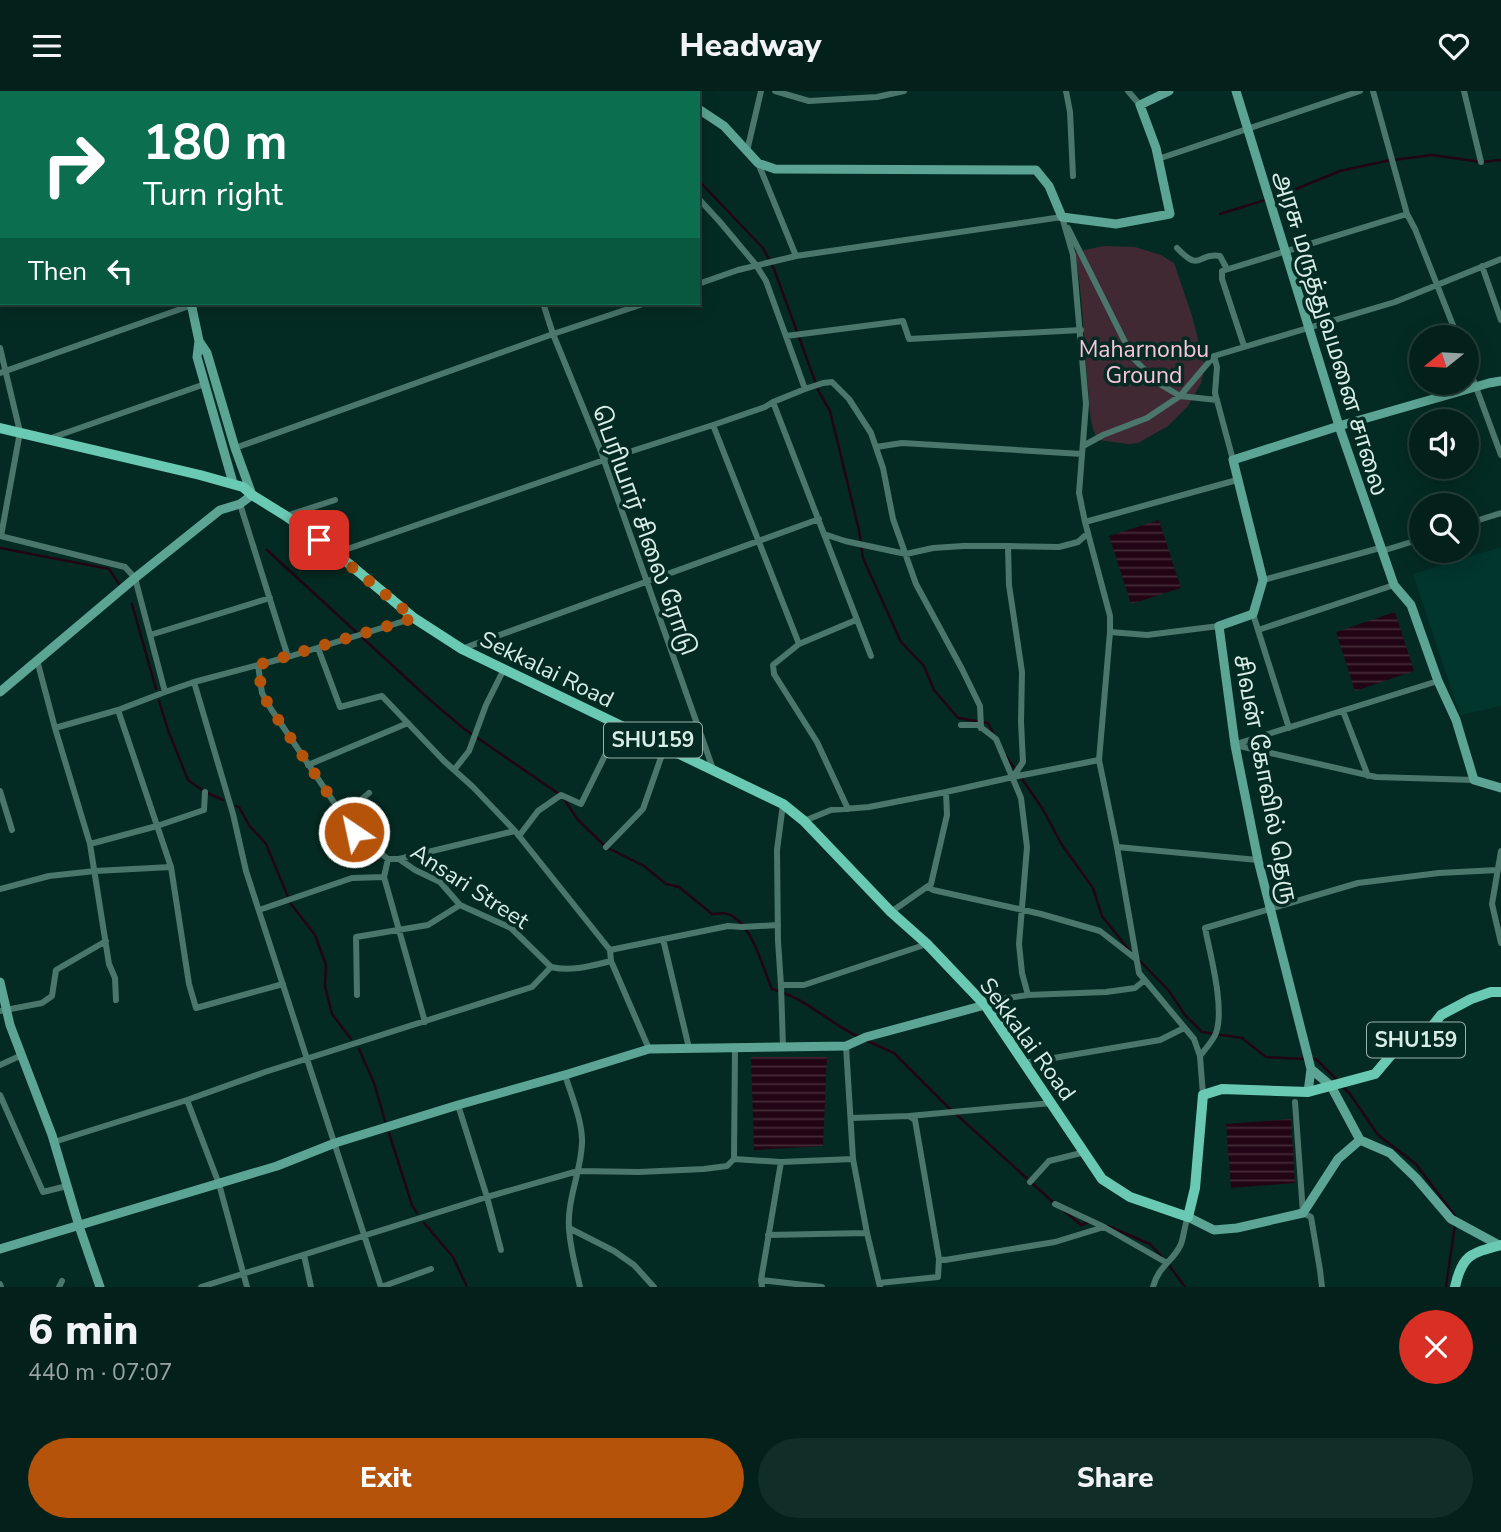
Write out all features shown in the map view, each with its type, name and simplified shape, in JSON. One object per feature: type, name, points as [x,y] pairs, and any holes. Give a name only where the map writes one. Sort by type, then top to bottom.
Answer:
[{"type":"main road","name":"Sekkalai Road","points":[[0,428],[243,487],[336,553],[414,618],[462,649],[783,804],[804,821],[985,1005],[1102,1179],[1130,1197],[1188,1217]]},
{"type":"main road","name":"SHU159","points":[[1203,1095],[1222,1089],[1308,1092],[1376,1074],[1397,1048],[1426,1034],[1441,1015],[1471,999],[1491,992],[1501,992]]},
{"type":"main road","points":[[1188,1217],[1195,1188],[1203,1095]]},
{"type":"main road","points":[[1455,1287],[1461,1265],[1467,1258],[1500,1245]]},
{"type":"street","points":[[747,152],[761,91]]},
{"type":"street","points":[[775,91],[809,101],[877,97],[904,91]]},
{"type":"street","points":[[1066,91],[1070,112],[1073,176]]},
{"type":"street","points":[[700,283],[738,270],[796,256],[1062,218],[1116,224],[1170,214],[1156,148],[1140,106],[1128,91]]},
{"type":"street","points":[[1140,106],[1169,91]]},
{"type":"street","name":"அரசு மருத்துவமனை சாலை","points":[[1236,91],[1339,426],[1381,550],[1394,585],[1411,605],[1438,681],[1456,720],[1474,779]]},
{"type":"street","points":[[1158,159],[1360,91]]},
{"type":"street","points":[[1373,91],[1407,214],[1453,325]]},
{"type":"street","points":[[1464,91],[1481,162]]},
{"type":"street","points":[[700,111],[724,126],[758,163],[796,256]]},
{"type":"street","points":[[758,163],[775,169],[1036,170],[1049,185],[1073,255],[1086,404],[1079,493],[1110,616],[1111,632],[1099,760],[1118,847],[1139,973],[1194,1039],[1200,1056],[1203,1095]]},
{"type":"street","points":[[700,200],[756,265],[766,281],[806,388]]},
{"type":"street","points":[[1244,346],[1222,279],[1222,271],[1407,214]]},
{"type":"street","points":[[1062,218],[1132,358],[1158,383],[1180,395],[1217,400]]},
{"type":"street","points":[[1177,248],[1193,262],[1214,255],[1220,256],[1227,269]]},
{"type":"street","points":[[876,447],[902,443],[1083,450],[1103,435],[1147,418],[1180,395],[1214,355],[1395,302],[1501,259]]},
{"type":"street","points":[[1482,267],[1501,320]]},
{"type":"street","points":[[3,371],[191,305]]},
{"type":"street","points":[[194,305],[199,341],[197,357],[233,483]]},
{"type":"street","name":"பெரியார் சிலை ரோடு","points":[[544,305],[604,460],[713,769]]},
{"type":"street","points":[[235,448],[640,305]]},
{"type":"street","points":[[786,336],[903,321],[909,339],[1081,330]]},
{"type":"street","points":[[0,692],[220,510],[240,504],[252,495],[207,353],[199,341]]},
{"type":"street","points":[[0,348],[3,371],[20,432],[0,536],[125,567],[135,578],[165,692]]},
{"type":"street","points":[[1214,355],[1217,367],[1215,393],[1263,580],[1253,614],[1289,727]]},
{"type":"street","points":[[1479,386],[1501,381]]},
{"type":"street","points":[[336,553],[765,407],[806,388],[832,382],[849,399],[871,433],[883,468],[893,519],[916,584],[980,706],[981,728]]},
{"type":"street","points":[[48,439],[205,384]]},
{"type":"street","points":[[1479,393],[1501,455]]},
{"type":"street","points":[[1233,460],[1449,395]]},
{"type":"street","points":[[773,402],[870,656]]},
{"type":"street","points":[[713,425],[799,644]]},
{"type":"street","points":[[1085,522],[1237,480]]},
{"type":"street","points":[[286,516],[335,500]]},
{"type":"street","points":[[240,504],[288,657]]},
{"type":"street","points":[[1479,520],[1501,513]]},
{"type":"street","points":[[462,649],[819,519]]},
{"type":"street","points":[[824,534],[906,554],[963,545],[1059,547],[1078,542],[1088,533]]},
{"type":"street","points":[[1263,580],[1409,542]]},
{"type":"street","points":[[1008,546],[1009,585],[1021,672],[1023,762],[1013,776]]},
{"type":"street","points":[[1258,630],[1394,585]]},
{"type":"street","points":[[150,635],[270,599]]},
{"type":"street","name":"சிவன் கோவில் தெரு","points":[[1253,614],[1219,626],[1235,745],[1258,860],[1311,1069]]},
{"type":"street","points":[[55,728],[118,710],[194,683],[414,618]]},
{"type":"street","points":[[848,809],[817,742],[774,674],[773,665],[799,644],[856,621]]},
{"type":"street","points":[[1111,632],[1147,635],[1219,626]]},
{"type":"street","points":[[318,648],[340,707],[382,697],[517,834],[610,950],[611,961],[649,1049]]},
{"type":"street","points":[[37,660],[90,844],[109,964],[115,978],[116,1000]]},
{"type":"street","name":"Ansari Street","points":[[258,665],[262,693],[354,832],[388,859],[399,859],[440,882],[460,905],[511,928],[551,967]]},
{"type":"street","points":[[454,769],[469,751],[486,705],[504,669]]},
{"type":"street","points":[[1235,745],[1438,681]]},
{"type":"street","points":[[194,683],[233,814],[246,871],[381,1287],[431,1269]]},
{"type":"street","points":[[118,710],[171,867],[189,984],[196,1007],[283,984]]},
{"type":"street","points":[[1343,711],[1368,776]]},
{"type":"street","points":[[308,765],[408,723]]},
{"type":"street","points":[[399,859],[517,834],[538,811],[561,795],[581,804],[620,725]]},
{"type":"street","points":[[961,725],[978,725],[996,739],[1021,798],[1027,848],[1019,944],[1028,995]]},
{"type":"street","points":[[1235,745],[1376,778],[1474,779],[1501,787]]},
{"type":"street","points":[[606,846],[643,809],[665,746]]},
{"type":"street","points":[[804,821],[831,810],[869,807],[1099,760]]},
{"type":"street","points":[[0,791],[12,830]]},
{"type":"street","points":[[90,844],[204,810],[205,792]]},
{"type":"street","points":[[891,912],[931,884],[947,815],[946,792]]},
{"type":"street","points":[[342,815],[369,793]]},
{"type":"street","points":[[783,804],[777,850],[783,1047]]},
{"type":"street","points":[[1118,847],[1258,860]]},
{"type":"street","points":[[1501,851],[1492,904],[1501,943]]},
{"type":"street","points":[[388,859],[384,877],[425,1022]]},
{"type":"street","points":[[0,889],[49,877],[95,871],[171,867]]},
{"type":"street","points":[[1200,1056],[1215,1034],[1219,1017],[1205,927],[1358,883],[1439,873],[1497,870]]},
{"type":"street","points":[[259,910],[352,879],[384,877]]},
{"type":"street","points":[[928,887],[1100,931],[1136,959]]},
{"type":"street","points":[[357,995],[356,936],[428,925],[460,905]]},
{"type":"street","points":[[610,950],[729,926],[778,925]]},
{"type":"street","points":[[663,939],[689,1048]]},
{"type":"street","points":[[3,1011],[42,1003],[52,996],[56,970],[106,941]]},
{"type":"street","points":[[781,985],[804,985],[927,944]]},
{"type":"street","points":[[54,1142],[533,987],[551,967],[561,970],[611,961]]},
{"type":"street","points":[[0,1249],[277,1166],[335,1143],[458,1105],[649,1049],[846,1045],[1000,999],[1028,995],[1106,992],[1135,988],[1145,980]]},
{"type":"street","points":[[0,982],[3,1011],[54,1142],[100,1287]]},
{"type":"street","points":[[1024,1063],[1160,1040],[1184,1028]]},
{"type":"street","points":[[846,1045],[853,1159],[879,1285],[938,1277],[940,1259],[915,1120],[909,1115]]},
{"type":"street","points":[[201,1287],[578,1171],[639,1172],[727,1167],[734,1159],[735,1048]]},
{"type":"street","points":[[0,1065],[22,1055]]},
{"type":"street","points":[[1311,1069],[1331,1086],[1360,1140],[1390,1153],[1416,1178],[1451,1219],[1500,1245]]},
{"type":"street","points":[[1308,1092],[1311,1069]]},
{"type":"street","points":[[565,1075],[582,1142],[570,1202],[569,1228],[580,1287]]},
{"type":"street","points":[[0,1095],[43,1192],[67,1186]]},
{"type":"street","points":[[187,1100],[219,1184],[247,1287]]},
{"type":"street","points":[[1295,1102],[1303,1213]]},
{"type":"street","points":[[851,1118],[1052,1103]]},
{"type":"street","points":[[458,1105],[501,1250]]},
{"type":"street","points":[[1303,1213],[1338,1159],[1360,1140]]},
{"type":"street","points":[[1030,1182],[1049,1161],[1085,1152]]},
{"type":"street","points":[[734,1159],[781,1162],[853,1159]]},
{"type":"street","points":[[781,1162],[761,1283],[822,1287]]},
{"type":"street","points":[[1055,1204],[1104,1227],[1167,1263]]},
{"type":"street","points":[[1153,1287],[1155,1276],[1181,1244],[1188,1217],[1214,1230],[1237,1228],[1303,1213],[1311,1217],[1322,1287]]},
{"type":"street","points":[[940,1259],[1055,1242],[1104,1227]]},
{"type":"street","points":[[569,1228],[614,1251],[634,1265],[654,1287]]},
{"type":"street","points":[[768,1235],[867,1233]]},
{"type":"street","points":[[304,1255],[311,1287]]},
{"type":"shaded area","points":[[1159,520],[1181,588],[1131,604],[1109,536]]},
{"type":"shaded area","points":[[1501,547],[1501,706],[1461,715],[1413,574],[1449,563],[1479,563],[1479,554]]},
{"type":"shaded area","points":[[1395,612],[1414,671],[1355,691],[1336,632]]},
{"type":"shaded area","points":[[751,1057],[827,1057],[823,1146],[754,1150]]},
{"type":"shaded area","points":[[1291,1119],[1295,1183],[1231,1188],[1226,1124]]},
{"type":"green space","name":"Maharnonbu Ground","points":[[1104,246],[1135,247],[1161,255],[1174,263],[1192,316],[1205,367],[1201,383],[1188,406],[1168,426],[1138,443],[1098,440],[1091,421],[1082,303],[1075,252]]},
{"type":"waterway","points":[[1220,214],[1281,195],[1340,171],[1386,161],[1432,155],[1481,162],[1501,160]]},
{"type":"waterway","points":[[700,182],[763,248],[774,269],[819,392],[830,411],[859,530],[863,558],[901,642],[924,666],[934,690],[958,718],[988,723],[994,735]]},
{"type":"waterway","points":[[0,548],[109,569],[119,584]]},
{"type":"waterway","points":[[267,550],[463,728],[559,794]]},
{"type":"waterway","points":[[132,604],[156,689]]},
{"type":"waterway","points":[[159,701],[188,780],[223,800]]},
{"type":"waterway","points":[[1006,756],[1016,771]]},
{"type":"waterway","points":[[1020,776],[1042,808],[1062,845],[1093,888],[1102,916],[1129,950]]},
{"type":"waterway","points":[[564,799],[578,820],[606,847],[644,866],[666,884],[679,887],[712,914],[721,913],[734,917],[753,941],[772,989],[806,1004],[859,1037]]},
{"type":"waterway","points":[[236,806],[266,844],[291,904],[315,935],[326,965],[325,986],[332,1014],[351,1039]]},
{"type":"waterway","points":[[1139,960],[1169,991],[1185,1015],[1202,1032],[1242,1038],[1266,1057],[1305,1059]]},
{"type":"waterway","points":[[865,1040],[894,1053],[951,1110]]},
{"type":"waterway","points":[[359,1049],[374,1083],[385,1121]]},
{"type":"waterway","points":[[1312,1059],[1316,1059],[1338,1081]]},
{"type":"waterway","points":[[1342,1086],[1378,1135],[1416,1164],[1455,1218]]},
{"type":"waterway","points":[[956,1114],[1055,1204]]},
{"type":"waterway","points":[[389,1133],[417,1213]]},
{"type":"waterway","points":[[1063,1210],[1081,1225],[1089,1222]]},
{"type":"waterway","points":[[424,1223],[453,1257],[467,1287]]},
{"type":"waterway","points":[[1446,1287],[1455,1224]]},
{"type":"waterway","points":[[1108,1226],[1150,1244],[1162,1257]]},
{"type":"waterway","points":[[1168,1264],[1185,1287]]},
{"type":"route","points":[[319,540],[414,618],[258,665],[262,693],[271,709],[354,832]]}]
